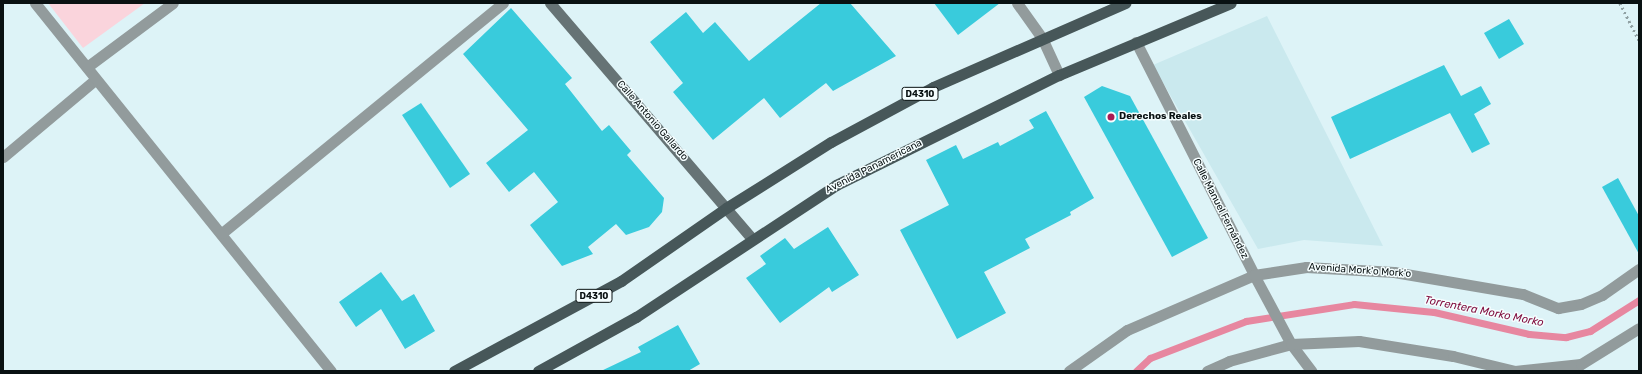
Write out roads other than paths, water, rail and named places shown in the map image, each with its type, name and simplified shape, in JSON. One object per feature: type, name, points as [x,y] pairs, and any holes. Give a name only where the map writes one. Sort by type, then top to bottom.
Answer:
[{"type":"main road","name":"Calle Antonio Gallardo","points":[[550,3],[752,239]]},
{"type":"main road","name":"D4310","points":[[454,371],[621,281],[726,208],[838,138],[933,86],[1126,3]]},
{"type":"main road","name":"Avenida Panamericana","points":[[538,371],[636,317],[752,239],[836,185],[1059,75],[1231,3]]},
{"type":"street","points":[[35,3],[222,233],[331,371]]},
{"type":"street","points":[[87,66],[173,3]]},
{"type":"street","points":[[222,233],[503,3]]},
{"type":"street","points":[[1017,3],[1042,38],[1059,75]]},
{"type":"street","name":"Calle Manuel Fernández","points":[[1136,42],[1281,326],[1291,344],[1311,371]]},
{"type":"street","points":[[3,157],[96,79]]},
{"type":"street","name":"Avenida Mork'o Mork'o","points":[[1069,371],[1126,330],[1254,275],[1306,267],[1394,272],[1523,294],[1558,308],[1581,304],[1602,295],[1639,269]]},
{"type":"street","points":[[1207,371],[1229,361],[1291,344],[1359,341],[1453,356],[1515,371],[1581,364],[1639,328]]},
{"type":"waterway","name":"Torrentera Morko Morko","points":[[1136,371],[1150,358],[1246,321],[1354,304],[1434,312],[1529,334],[1566,337],[1590,331],[1639,300]]},
{"type":"place","name":"Derechos Reales","points":[[1111,117]]}]
